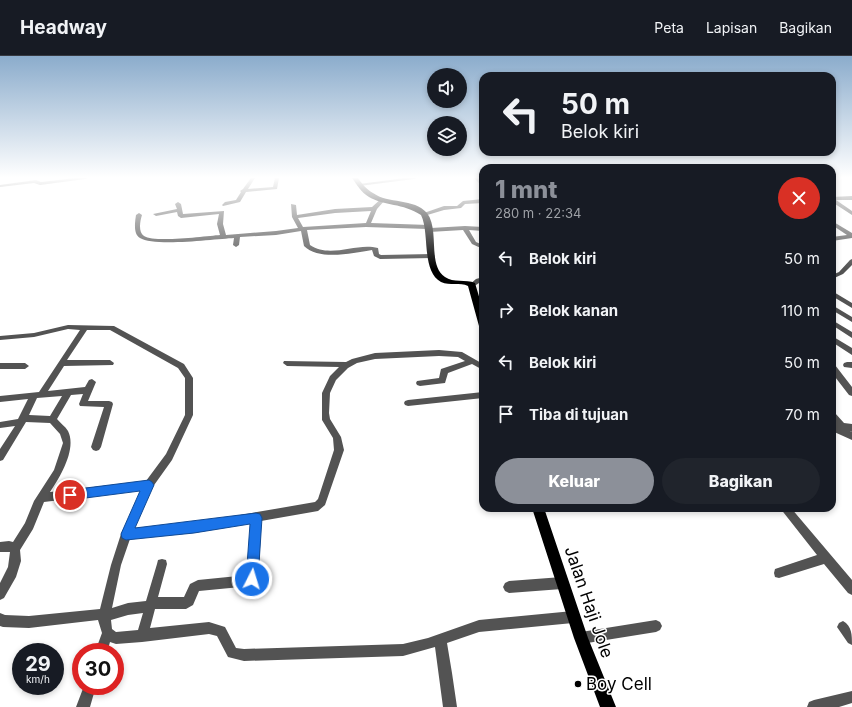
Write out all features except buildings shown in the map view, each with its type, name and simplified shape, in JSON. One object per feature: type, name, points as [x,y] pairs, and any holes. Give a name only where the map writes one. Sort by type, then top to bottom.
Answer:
[{"type":"main road","points":[[414,208],[424,214],[429,229],[432,256],[436,271],[440,278],[448,281],[467,282],[472,285],[479,311]]},
{"type":"main road","name":"Jalan Haji Jole","points":[[539,512],[580,638],[608,707]]},
{"type":"street","points":[[156,214],[174,208]]},
{"type":"street","points":[[179,208],[181,216],[222,212],[220,224],[223,236]]},
{"type":"street","points":[[293,208],[295,217],[302,229],[307,246],[314,251],[339,252],[372,248],[376,249],[376,255],[380,257],[432,256]]},
{"type":"street","points":[[424,214],[443,208]]},
{"type":"street","points":[[295,217],[335,211],[374,209],[368,225]]},
{"type":"street","points":[[139,215],[137,224],[138,233],[142,237],[149,240],[180,240],[302,229],[368,225],[429,229],[479,229]]},
{"type":"street","points":[[836,226],[852,236]]},
{"type":"street","points":[[465,228],[474,243],[479,245]]},
{"type":"street","points":[[236,245],[237,235]]},
{"type":"street","points":[[836,238],[852,236]]},
{"type":"street","points":[[836,275],[842,273],[852,261]]},
{"type":"street","points":[[472,285],[479,280]]},
{"type":"street","points":[[836,296],[852,306],[836,309]]},
{"type":"street","points":[[836,310],[852,320]]},
{"type":"street","points":[[836,325],[852,336]]},
{"type":"street","points":[[0,457],[38,395],[62,363],[85,327]]},
{"type":"street","points":[[0,338],[34,335],[60,328],[107,327],[115,329],[181,366],[188,375],[190,381],[189,414],[169,457],[149,485],[126,534],[116,565],[104,616],[108,634],[111,638],[209,628],[221,631],[232,653],[244,655],[403,650],[440,640],[478,626],[573,617]]},
{"type":"street","points":[[836,342],[852,352]]},
{"type":"street","points":[[287,363],[348,364],[375,356],[439,352],[459,354],[479,365]]},
{"type":"street","points":[[420,383],[442,381],[444,371],[472,362]]},
{"type":"street","points":[[62,363],[110,363]]},
{"type":"street","points":[[126,534],[194,528],[256,518],[312,508],[322,502],[339,450],[337,437],[326,420],[326,393],[333,378],[348,364]]},
{"type":"street","points":[[0,366],[25,366]]},
{"type":"street","points":[[836,372],[852,394]]},
{"type":"street","points":[[0,399],[67,394],[90,386],[83,404],[109,404],[96,447]]},
{"type":"street","points":[[52,420],[67,394]]},
{"type":"street","points":[[408,403],[479,395]]},
{"type":"street","points":[[0,425],[23,420],[52,420],[64,432],[67,443],[58,472],[41,498],[34,511],[29,526],[15,549],[16,556],[13,570],[0,594]]},
{"type":"street","points":[[836,420],[841,426],[852,428]]},
{"type":"street","points":[[836,429],[852,436]]},
{"type":"street","points":[[41,498],[149,485]]},
{"type":"street","points":[[788,512],[852,589]]},
{"type":"street","points":[[0,618],[13,622],[29,622],[98,614],[104,616],[151,604],[186,603],[189,601],[194,588],[198,586],[251,580],[256,518]]},
{"type":"street","points":[[0,547],[9,546],[15,549]]},
{"type":"street","points":[[779,573],[825,558]]},
{"type":"street","points":[[142,636],[162,564]]},
{"type":"street","points":[[509,587],[562,583]]},
{"type":"street","points":[[580,638],[656,626]]},
{"type":"street","points":[[843,628],[852,639]]},
{"type":"street","points":[[104,643],[108,634]]},
{"type":"street","points":[[440,640],[446,672],[450,707]]},
{"type":"street","points":[[83,707],[87,695]]},
{"type":"street","points":[[814,707],[852,696]]},
{"type":"place","name":"Boy Cell","points":[[578,684]]},
{"type":"route","points":[[70,495],[149,485],[126,534],[194,528],[256,518],[252,579]]}]
